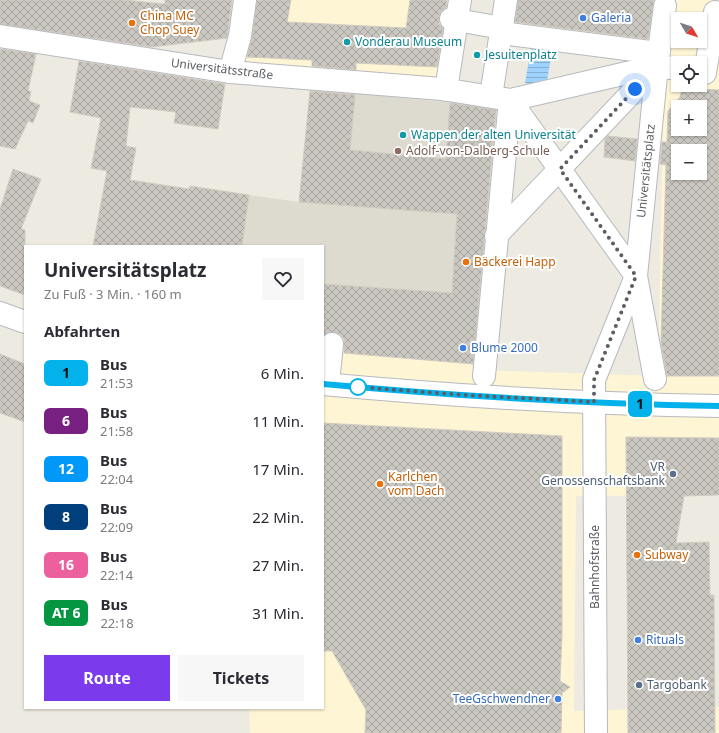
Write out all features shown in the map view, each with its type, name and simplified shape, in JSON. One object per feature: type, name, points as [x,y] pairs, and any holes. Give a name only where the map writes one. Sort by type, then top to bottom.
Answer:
[{"type":"street","points":[[230,72],[240,36],[245,0]]},
{"type":"street","points":[[484,376],[496,236],[502,30],[506,0]]},
{"type":"street","name":"Universitätsplatz","points":[[655,379],[636,276],[657,60],[665,6]]},
{"type":"street","points":[[708,73],[715,12]]},
{"type":"street","points":[[657,60],[501,98],[446,90],[456,13],[502,30],[657,60],[671,66]]},
{"type":"street","name":"Universitätsstraße","points":[[0,36],[230,72],[446,90]]},
{"type":"street","points":[[496,236],[560,169],[657,60]]},
{"type":"street","name":"Universitätsplatz","points":[[501,98],[560,169],[636,276]]},
{"type":"street","name":"Universitätsplatz","points":[[594,402],[594,380],[636,276]]},
{"type":"street","points":[[0,313],[24,322]]},
{"type":"street","points":[[332,344],[326,384],[464,395],[594,402],[719,406]]},
{"type":"street","name":"Bahnhofstraße","points":[[594,402],[596,733]]},
{"type":"shaded area","name":"Vonderau Museum","points":[[250,0],[455,0],[443,82],[241,65]]},
{"type":"shaded area","points":[[503,0],[719,0],[719,495],[576,496],[574,711],[719,707],[719,733],[250,733],[249,709],[324,709],[324,284],[451,293],[456,234],[488,237],[477,370],[658,376],[663,115],[668,64],[509,40]]},
{"type":"shaded area","name":"Adolf-von-Dalberg-Schule","points":[[310,89],[497,107],[485,236],[456,234],[452,293],[324,284],[324,245],[242,245],[249,195],[299,202]]},
{"type":"water","points":[[531,48],[552,51],[546,87],[525,83]]},
{"type":"building","points":[[0,0],[125,0],[165,4],[165,0],[232,0],[227,38],[152,47],[0,24]]},
{"type":"building","name":"Vonderau Museum","points":[[257,0],[291,0],[287,22],[406,28],[410,0],[447,0],[446,8],[441,11],[439,17],[439,24],[443,28],[437,67],[356,63],[356,70],[312,66],[312,60],[247,57],[252,38]]},
{"type":"building","name":"Galeria","points":[[518,0],[654,0],[648,39],[515,22]]},
{"type":"building","points":[[0,49],[36,54],[28,91],[31,91],[29,101],[40,105],[33,123],[28,121],[15,149],[0,146]]},
{"type":"building","points":[[79,61],[225,84],[218,129],[174,123],[176,112],[130,107],[126,146],[136,148],[130,180],[189,189],[190,186],[249,195],[242,245],[93,245],[107,171],[91,168],[101,118],[70,112]]},
{"type":"building","points":[[707,89],[719,90],[719,376],[667,376],[661,342],[666,165],[660,164],[662,142],[667,142],[668,111],[671,108],[671,136],[707,136],[707,100],[677,100],[681,92],[707,92]]},
{"type":"building","points":[[310,91],[355,95],[350,150],[446,159],[450,103],[496,110],[473,364],[344,353],[344,339],[340,334],[333,332],[324,336],[324,284],[452,293],[457,214],[299,202]]},
{"type":"building","points":[[608,136],[637,139],[635,161],[604,157],[605,139]]},
{"type":"building","points":[[13,169],[41,179],[21,229],[25,230],[24,295],[0,286],[0,209]]},
{"type":"building","points":[[0,354],[24,364],[24,422],[0,413]]},
{"type":"building","points":[[324,423],[562,436],[562,636],[560,681],[570,687],[562,693],[561,733],[365,733],[366,710],[332,651],[324,651]]},
{"type":"building","points":[[626,437],[719,438],[719,495],[684,496],[676,543],[709,542],[710,595],[714,595],[715,733],[628,733]]},
{"type":"bus line","name":"1","points":[[324,384],[464,395],[658,405],[719,406]]},
{"type":"place","name":"Galeria","points":[[583,18]]},
{"type":"place","name":"China MC Chop Suey","points":[[132,23]]},
{"type":"place","name":"Vonderau Museum","points":[[347,42]]},
{"type":"place","name":"Jesuitenplatz","points":[[477,55]]},
{"type":"place","name":"Wappen der alten Universität","points":[[403,135]]},
{"type":"place","name":"Adolf-von-Dalberg-Schule","points":[[398,151]]},
{"type":"place","name":"Bäckerei Happ","points":[[466,262]]},
{"type":"place","name":"Blume 2000","points":[[463,348]]},
{"type":"place","name":"VR Genossenschaftsbank","points":[[673,474]]},
{"type":"place","name":"Karlchen vom Dach","points":[[380,484]]},
{"type":"place","name":"Subway","points":[[637,555]]},
{"type":"place","name":"Rituals","points":[[638,640]]},
{"type":"place","name":"Targobank","points":[[639,685]]},
{"type":"place","name":"TeeGschwendner","points":[[558,699]]},
{"type":"route","points":[[358,387],[464,395],[594,402],[594,380],[636,276],[560,169],[635,89]]}]
